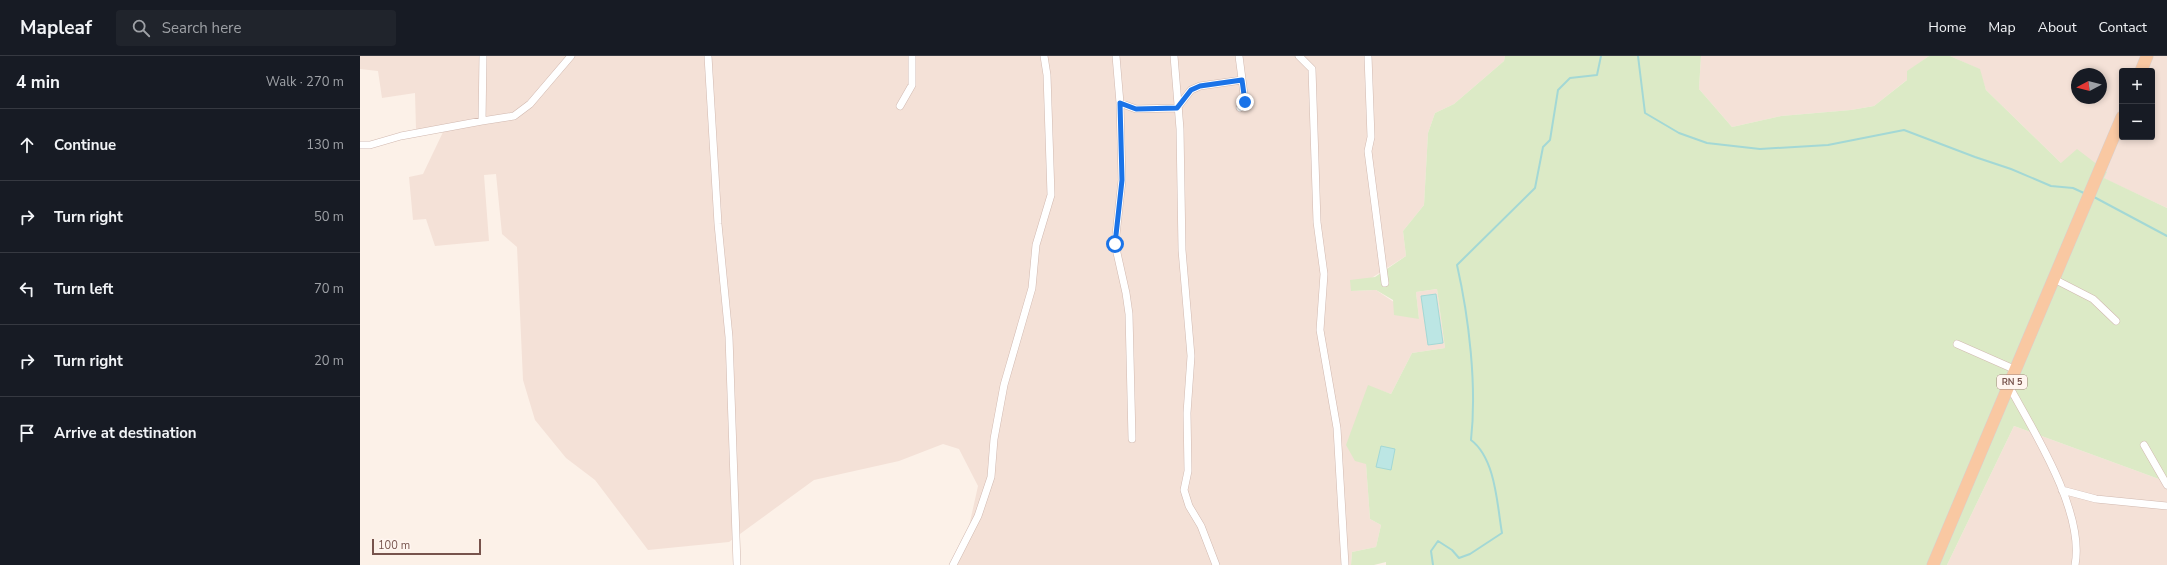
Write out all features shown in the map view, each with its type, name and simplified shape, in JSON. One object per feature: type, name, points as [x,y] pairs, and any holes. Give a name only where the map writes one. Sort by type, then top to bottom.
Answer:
[{"type":"main road","points":[[2142,68],[2147,56]]},
{"type":"main road","name":"RN 5","points":[[1933,565],[2010,388],[2016,370],[2119,124]]},
{"type":"street","points":[[482,121],[483,56]]},
{"type":"street","points":[[360,145],[370,145],[401,136],[514,116],[530,104],[571,56]]},
{"type":"street","points":[[708,56],[718,224],[729,336],[737,565]]},
{"type":"street","points":[[900,106],[912,86],[912,56]]},
{"type":"street","points":[[953,565],[978,516],[991,477],[994,439],[1004,385],[1032,288],[1036,245],[1051,195],[1048,97],[1044,56]]},
{"type":"street","points":[[1116,56],[1120,103],[1122,180],[1115,244],[1129,314],[1132,439]]},
{"type":"street","points":[[1174,56],[1177,108],[1180,129],[1181,245],[1191,356],[1187,413],[1188,471],[1184,490],[1189,506],[1202,526],[1216,565]]},
{"type":"street","points":[[1240,56],[1245,102],[1240,108]]},
{"type":"street","points":[[1299,56],[1312,69],[1317,222],[1324,274],[1320,330],[1337,428],[1345,565]]},
{"type":"street","points":[[1368,56],[1371,137],[1368,151],[1385,283]]},
{"type":"street","points":[[1177,108],[1191,90],[1200,86],[1242,80]]},
{"type":"street","points":[[1120,103],[1136,109],[1177,108]]},
{"type":"street","points":[[2054,279],[2093,299],[2116,321]]},
{"type":"street","points":[[1957,344],[2016,370]]},
{"type":"street","points":[[2010,388],[2043,445],[2062,490],[2076,540],[2075,565]]},
{"type":"street","points":[[2144,445],[2167,485]]},
{"type":"street","points":[[2062,490],[2096,499],[2167,506]]},
{"type":"street","points":[[2076,556],[2081,565]]},
{"type":"shaded area","points":[[360,56],[1505,56],[1504,61],[1454,104],[1435,113],[1428,133],[1424,205],[1403,231],[1406,256],[1351,291],[1376,290],[1419,319],[1416,292],[1437,289],[1445,348],[1412,353],[1391,394],[1368,386],[1366,464],[1370,519],[1381,525],[1376,547],[1352,552],[1351,565],[957,565],[970,522],[978,486],[959,449],[943,444],[899,461],[814,480],[729,542],[648,550],[595,480],[566,458],[535,420],[523,380],[517,247],[502,234],[496,174],[484,175],[489,241],[435,246],[426,219],[413,220],[409,177],[423,174],[444,130],[416,129],[415,93],[382,98],[378,71],[360,69]],"holes":[[[1436,294],[1443,342],[1429,345],[1421,296]]]},
{"type":"shaded area","points":[[1701,56],[1929,56],[1908,71],[1908,79],[1874,106],[1851,110],[1781,116],[1732,127],[1699,89]]},
{"type":"shaded area","points":[[1950,56],[2167,56],[2167,208],[2103,178],[2061,163],[1986,90],[1979,69]]},
{"type":"shaded area","points":[[2014,426],[2167,482],[2167,565],[1947,565]]},
{"type":"green space","points":[[1505,56],[1701,56],[1699,89],[1732,127],[1781,116],[1851,110],[1874,106],[1907,80],[1907,71],[1929,56],[1950,56],[1980,69],[1986,90],[2061,163],[2077,149],[2107,172],[2104,178],[2167,208],[2167,482],[2014,426],[1947,565],[1386,565],[1386,562],[1374,565],[1351,565],[1352,552],[1376,547],[1381,525],[1370,519],[1366,464],[1355,461],[1346,445],[1368,385],[1391,394],[1412,353],[1445,348],[1437,289],[1416,292],[1419,319],[1394,315],[1393,300],[1376,290],[1351,291],[1350,280],[1375,277],[1406,256],[1403,231],[1424,205],[1428,133],[1435,113],[1454,104],[1504,61]]},
{"type":"water","points":[[1436,294],[1443,343],[1428,345],[1421,296]]},
{"type":"water","points":[[1381,446],[1395,449],[1391,470],[1376,467]]},
{"type":"waterway","points":[[1433,565],[1431,551],[1438,541],[1452,550],[1459,558],[1470,554],[1502,533],[1497,496],[1490,470],[1486,459],[1479,448],[1471,440],[1473,419],[1471,352],[1465,307],[1457,265],[1535,188],[1543,147],[1550,140],[1558,90],[1570,78],[1597,75],[1601,56]]},
{"type":"waterway","points":[[1638,56],[1645,113],[1679,133],[1707,143],[1760,149],[1828,145],[1904,130],[2011,169],[2051,186],[2073,188],[2086,194]]},
{"type":"waterway","points":[[2094,197],[2167,236]]},
{"type":"route","points":[[1115,244],[1122,180],[1120,103],[1136,109],[1177,108],[1191,90],[1204,84],[1242,80],[1245,102]]}]
